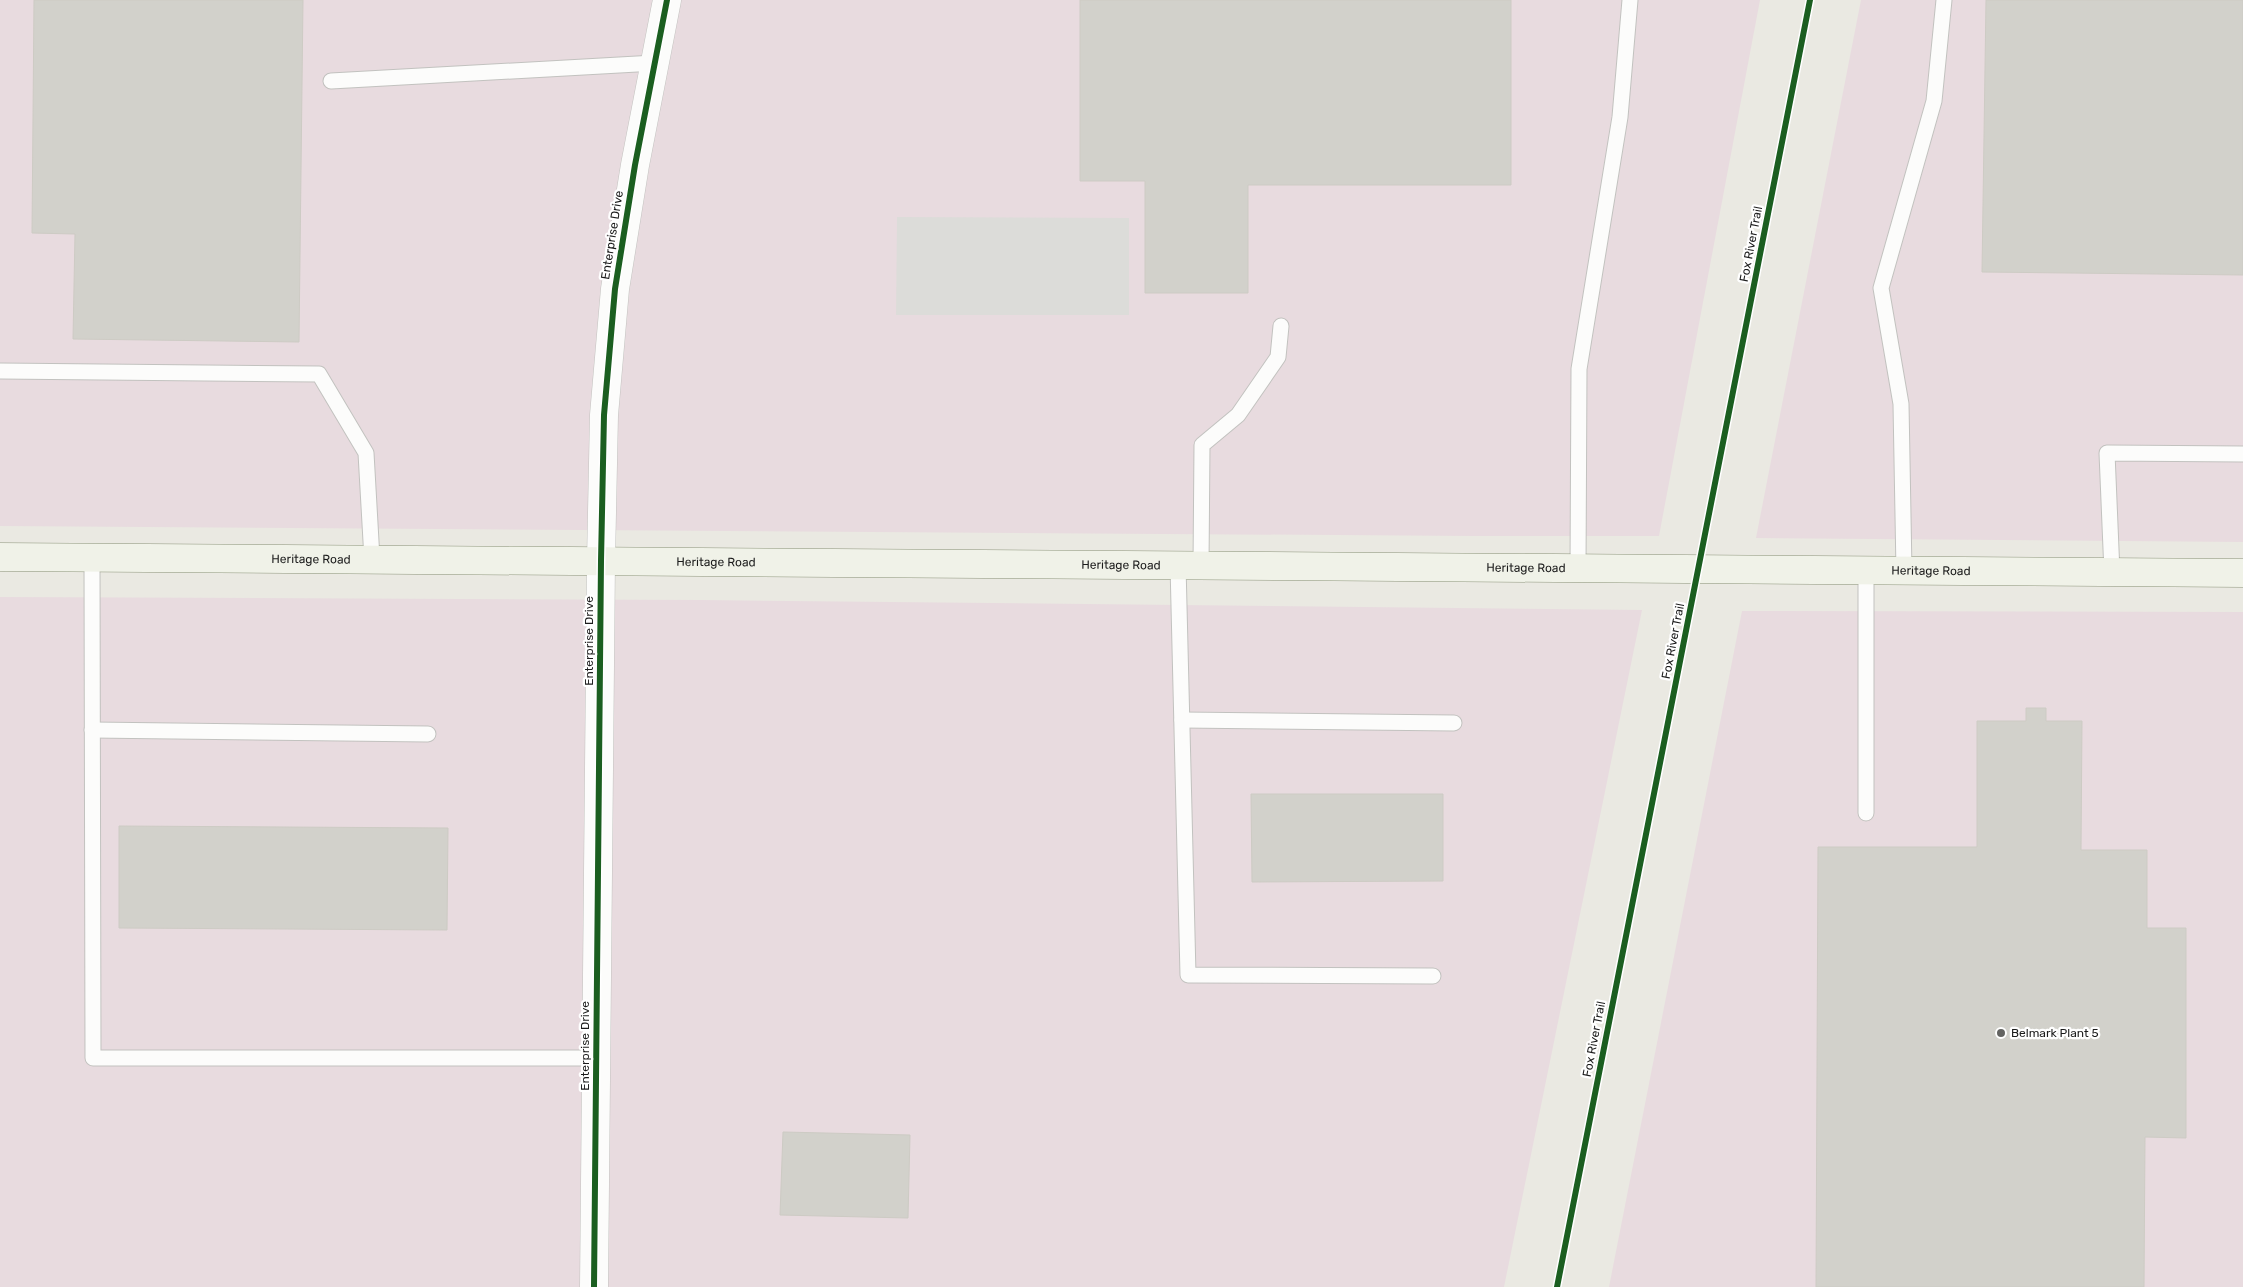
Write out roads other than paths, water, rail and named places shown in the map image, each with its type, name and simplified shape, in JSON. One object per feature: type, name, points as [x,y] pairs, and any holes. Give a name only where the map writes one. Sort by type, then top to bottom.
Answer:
[{"type":"main road","name":"Heritage Road","points":[[0,557],[2243,573]]},
{"type":"street","name":"Enterprise Drive","points":[[594,1287],[604,415],[615,289],[635,164],[667,0]]},
{"type":"lane","points":[[1578,569],[1579,368],[1620,116],[1630,0]]},
{"type":"lane","points":[[1904,571],[1901,404],[1881,288],[1934,101],[1944,0]]},
{"type":"lane","points":[[331,81],[655,62]]},
{"type":"lane","points":[[1281,326],[1278,357],[1238,415],[1202,445],[1189,566],[1182,720],[1188,975],[1434,976]]},
{"type":"lane","points":[[0,371],[319,374],[366,453],[372,560]]},
{"type":"lane","points":[[2112,572],[2107,453],[2243,454]]},
{"type":"lane","points":[[92,558],[93,1058],[596,1058]]},
{"type":"lane","points":[[1866,571],[1866,813]]},
{"type":"lane","points":[[1182,720],[1454,722]]},
{"type":"lane","points":[[92,730],[428,734]]},
{"type":"place","name":"Belmark Plant 5","points":[[2001,1033]]}]
